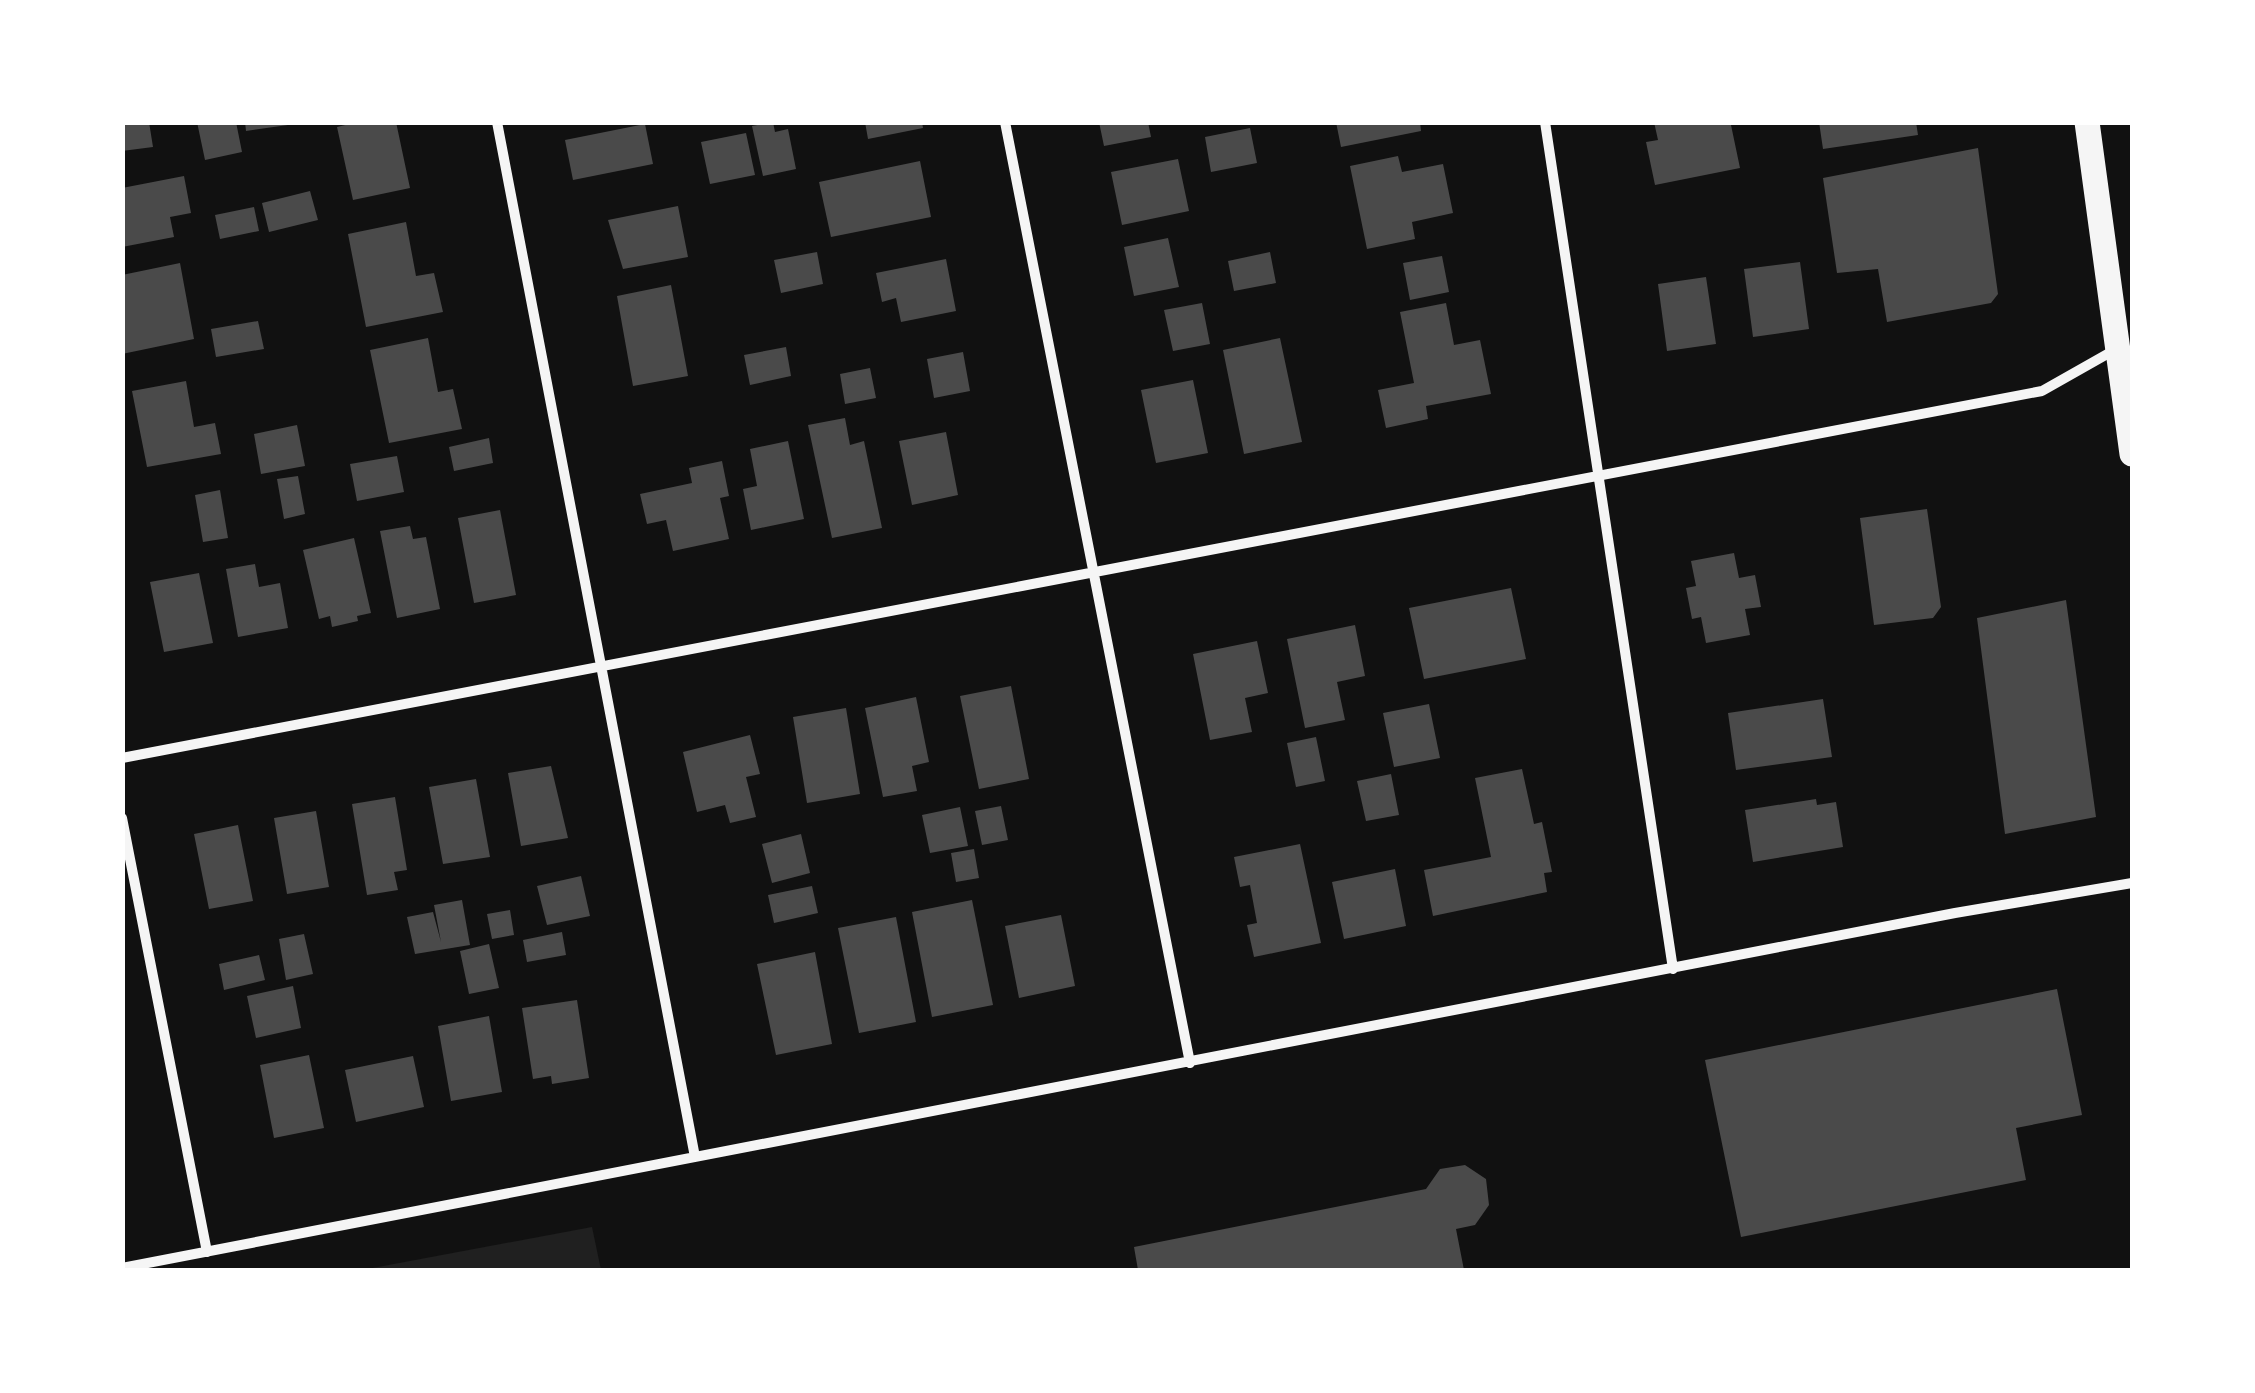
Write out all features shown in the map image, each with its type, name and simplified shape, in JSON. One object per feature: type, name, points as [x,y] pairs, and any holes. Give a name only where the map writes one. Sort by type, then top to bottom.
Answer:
[{"type":"main road","points":[[2087,122],[2132,454]]},
{"type":"street","points":[[497,122],[695,1157]]},
{"type":"street","points":[[1005,122],[1190,1063]]},
{"type":"street","points":[[1546,122],[1673,969]]},
{"type":"street","points":[[122,758],[1600,472],[2042,391],[2118,347]]},
{"type":"street","points":[[122,818],[207,1252]]},
{"type":"street","points":[[122,1268],[2132,883]]},
{"type":"shaded area","points":[[592,1227],[601,1270],[362,1270]]},
{"type":"building","points":[[122,122],[149,122],[153,147],[122,151]]},
{"type":"building","points":[[197,122],[236,122],[242,152],[205,160]]},
{"type":"building","points":[[245,122],[288,122],[288,125],[246,131]]},
{"type":"building","points":[[358,122],[396,122],[410,188],[353,200],[337,127]]},
{"type":"building","points":[[773,122],[775,132],[788,129],[796,169],[763,176],[752,126]]},
{"type":"building","points":[[865,122],[922,122],[923,128],[868,139]]},
{"type":"building","points":[[1099,122],[1148,122],[1151,137],[1104,146]]},
{"type":"building","points":[[1336,122],[1420,122],[1421,131],[1341,147]]},
{"type":"building","points":[[1654,122],[1731,125],[1740,168],[1655,185],[1646,142],[1658,140]]},
{"type":"building","points":[[1819,122],[1916,122],[1918,135],[1823,149]]},
{"type":"building","points":[[645,124],[653,164],[573,180],[565,140]]},
{"type":"building","points":[[1250,128],[1257,163],[1211,172],[1205,137]]},
{"type":"building","points":[[746,133],[755,175],[710,184],[701,142]]},
{"type":"building","points":[[1978,148],[1998,294],[1991,303],[1887,322],[1878,269],[1837,273],[1823,178]]},
{"type":"building","points":[[1398,156],[1402,172],[1443,164],[1453,213],[1412,222],[1415,239],[1367,249],[1350,166]]},
{"type":"building","points":[[1178,159],[1189,211],[1122,225],[1111,172]]},
{"type":"building","points":[[920,161],[931,217],[831,237],[819,182]]},
{"type":"building","points":[[184,176],[191,213],[170,217],[174,237],[122,247],[122,188]]},
{"type":"building","points":[[310,191],[318,220],[269,232],[262,203]]},
{"type":"building","points":[[678,206],[688,257],[623,269],[608,220]]},
{"type":"building","points":[[254,207],[259,231],[220,239],[215,215]]},
{"type":"building","points":[[406,222],[416,276],[434,273],[443,312],[366,327],[348,234]]},
{"type":"building","points":[[1168,238],[1179,287],[1134,296],[1124,247]]},
{"type":"building","points":[[817,252],[823,284],[781,293],[774,260]]},
{"type":"building","points":[[1270,252],[1276,283],[1234,291],[1228,261]]},
{"type":"building","points":[[1442,256],[1449,292],[1410,300],[1403,263]]},
{"type":"building","points":[[946,259],[956,311],[901,322],[896,298],[882,302],[876,273]]},
{"type":"building","points":[[1800,262],[1809,329],[1753,337],[1744,269]]},
{"type":"building","points":[[180,263],[194,339],[122,354],[122,275]]},
{"type":"building","points":[[1706,277],[1716,344],[1667,351],[1658,284]]},
{"type":"building","points":[[671,285],[688,376],[633,386],[617,296]]},
{"type":"building","points":[[1202,303],[1210,344],[1173,351],[1164,310]]},
{"type":"building","points":[[1446,303],[1454,345],[1480,340],[1491,394],[1426,406],[1428,419],[1386,428],[1378,390],[1414,383],[1400,312]]},
{"type":"building","points":[[258,321],[264,349],[216,357],[211,329]]},
{"type":"building","points":[[428,338],[438,392],[453,389],[462,429],[389,443],[370,350]]},
{"type":"building","points":[[1280,338],[1302,442],[1244,454],[1223,350]]},
{"type":"building","points":[[786,347],[791,376],[750,385],[744,355]]},
{"type":"building","points":[[963,352],[970,391],[934,398],[927,359]]},
{"type":"building","points":[[870,368],[876,398],[845,404],[840,374]]},
{"type":"building","points":[[1193,380],[1208,453],[1156,463],[1141,390]]},
{"type":"building","points":[[186,381],[194,427],[215,423],[221,454],[147,467],[132,391]]},
{"type":"building","points":[[845,418],[850,445],[864,441],[882,528],[832,538],[808,425]]},
{"type":"building","points":[[297,425],[305,466],[261,474],[254,434]]},
{"type":"building","points":[[946,432],[958,495],[912,505],[899,441]]},
{"type":"building","points":[[489,438],[493,463],[454,471],[449,447]]},
{"type":"building","points":[[788,441],[804,519],[751,530],[743,489],[757,486],[750,449]]},
{"type":"building","points":[[397,456],[404,492],[357,501],[350,464]]},
{"type":"building","points":[[722,461],[729,496],[720,498],[729,539],[673,551],[666,520],[647,524],[640,494],[692,483],[689,468]]},
{"type":"building","points":[[298,476],[305,514],[284,519],[277,479]]},
{"type":"building","points":[[220,490],[228,538],[203,542],[195,495]]},
{"type":"building","points":[[1927,509],[1941,607],[1933,618],[1874,625],[1860,518]]},
{"type":"building","points":[[500,510],[516,595],[474,603],[458,518]]},
{"type":"building","points":[[410,526],[413,539],[426,537],[440,609],[397,618],[380,531]]},
{"type":"building","points":[[354,538],[371,613],[357,616],[358,621],[332,627],[330,616],[319,619],[303,550]]},
{"type":"building","points":[[1734,553],[1739,578],[1755,575],[1761,607],[1745,609],[1750,635],[1706,643],[1701,617],[1692,619],[1686,588],[1696,586],[1691,561]]},
{"type":"building","points":[[255,564],[259,587],[280,583],[288,628],[238,637],[226,569]]},
{"type":"building","points":[[199,573],[213,643],[164,652],[150,582]]},
{"type":"building","points":[[1511,588],[1526,659],[1424,679],[1409,608]]},
{"type":"building","points":[[2066,600],[2096,817],[2005,834],[1977,618]]},
{"type":"building","points":[[1355,625],[1365,676],[1337,682],[1345,720],[1305,728],[1287,639]]},
{"type":"building","points":[[1257,641],[1268,693],[1245,698],[1252,732],[1210,740],[1193,654]]},
{"type":"building","points":[[1011,686],[1029,779],[979,789],[960,696]]},
{"type":"building","points":[[916,697],[929,762],[912,766],[917,791],[883,797],[865,708]]},
{"type":"building","points":[[1823,699],[1832,757],[1736,770],[1728,713]]},
{"type":"building","points":[[1429,704],[1440,758],[1394,767],[1383,713]]},
{"type":"building","points":[[846,708],[860,794],[807,803],[793,717]]},
{"type":"building","points":[[750,735],[760,774],[746,777],[756,817],[730,823],[725,805],[697,812],[683,752]]},
{"type":"building","points":[[1316,737],[1325,781],[1296,787],[1287,743]]},
{"type":"building","points":[[551,766],[568,838],[521,846],[508,773]]},
{"type":"building","points":[[1522,769],[1534,824],[1542,822],[1552,872],[1544,873],[1547,892],[1433,916],[1424,870],[1491,857],[1475,778]]},
{"type":"building","points":[[1391,774],[1399,815],[1366,821],[1357,781]]},
{"type":"building","points":[[476,779],[490,857],[443,864],[429,787]]},
{"type":"building","points":[[395,797],[407,870],[394,872],[398,890],[367,895],[352,804]]},
{"type":"building","points":[[1816,799],[1817,805],[1836,802],[1843,847],[1753,862],[1745,810]]},
{"type":"building","points":[[1001,806],[1008,840],[982,845],[975,811]]},
{"type":"building","points":[[960,807],[968,846],[930,853],[922,815]]},
{"type":"building","points":[[316,811],[329,887],[287,894],[274,818]]},
{"type":"building","points":[[238,825],[253,901],[209,909],[194,834]]},
{"type":"building","points":[[801,834],[810,873],[772,883],[762,844]]},
{"type":"building","points":[[1300,844],[1321,943],[1254,957],[1247,925],[1257,923],[1250,885],[1240,887],[1234,857]]},
{"type":"building","points":[[974,849],[979,878],[956,882],[951,853]]},
{"type":"building","points":[[1395,869],[1406,926],[1344,939],[1332,882]]},
{"type":"building","points":[[581,876],[590,916],[547,925],[537,886]]},
{"type":"building","points":[[812,886],[818,913],[774,923],[768,895]]},
{"type":"building","points":[[462,900],[470,945],[415,954],[407,917],[433,912],[441,942],[434,905]]},
{"type":"building","points":[[972,900],[993,1005],[932,1017],[912,912]]},
{"type":"building","points":[[510,910],[514,935],[492,939],[487,914]]},
{"type":"building","points":[[1061,915],[1075,986],[1019,998],[1005,926]]},
{"type":"building","points":[[896,917],[916,1022],[859,1033],[838,928]]},
{"type":"building","points":[[562,932],[566,955],[527,962],[523,940]]},
{"type":"building","points":[[304,934],[313,974],[286,980],[279,939]]},
{"type":"building","points":[[489,944],[499,988],[469,994],[460,951]]},
{"type":"building","points":[[815,952],[832,1044],[776,1055],[757,964]]},
{"type":"building","points":[[259,955],[265,980],[224,990],[219,964]]},
{"type":"building","points":[[293,986],[301,1028],[256,1038],[247,996]]},
{"type":"building","points":[[2057,989],[2082,1115],[2016,1128],[2026,1180],[1741,1237],[1705,1060]]},
{"type":"building","points":[[577,1000],[589,1078],[552,1084],[551,1076],[533,1079],[522,1008]]},
{"type":"building","points":[[489,1016],[502,1092],[451,1101],[438,1026]]},
{"type":"building","points":[[309,1055],[324,1128],[274,1138],[260,1065]]},
{"type":"building","points":[[413,1056],[424,1107],[356,1122],[345,1070]]},
{"type":"building","points":[[1465,1165],[1486,1179],[1489,1205],[1475,1225],[1456,1229],[1464,1270],[1138,1270],[1134,1247],[1426,1189],[1440,1169]]}]
